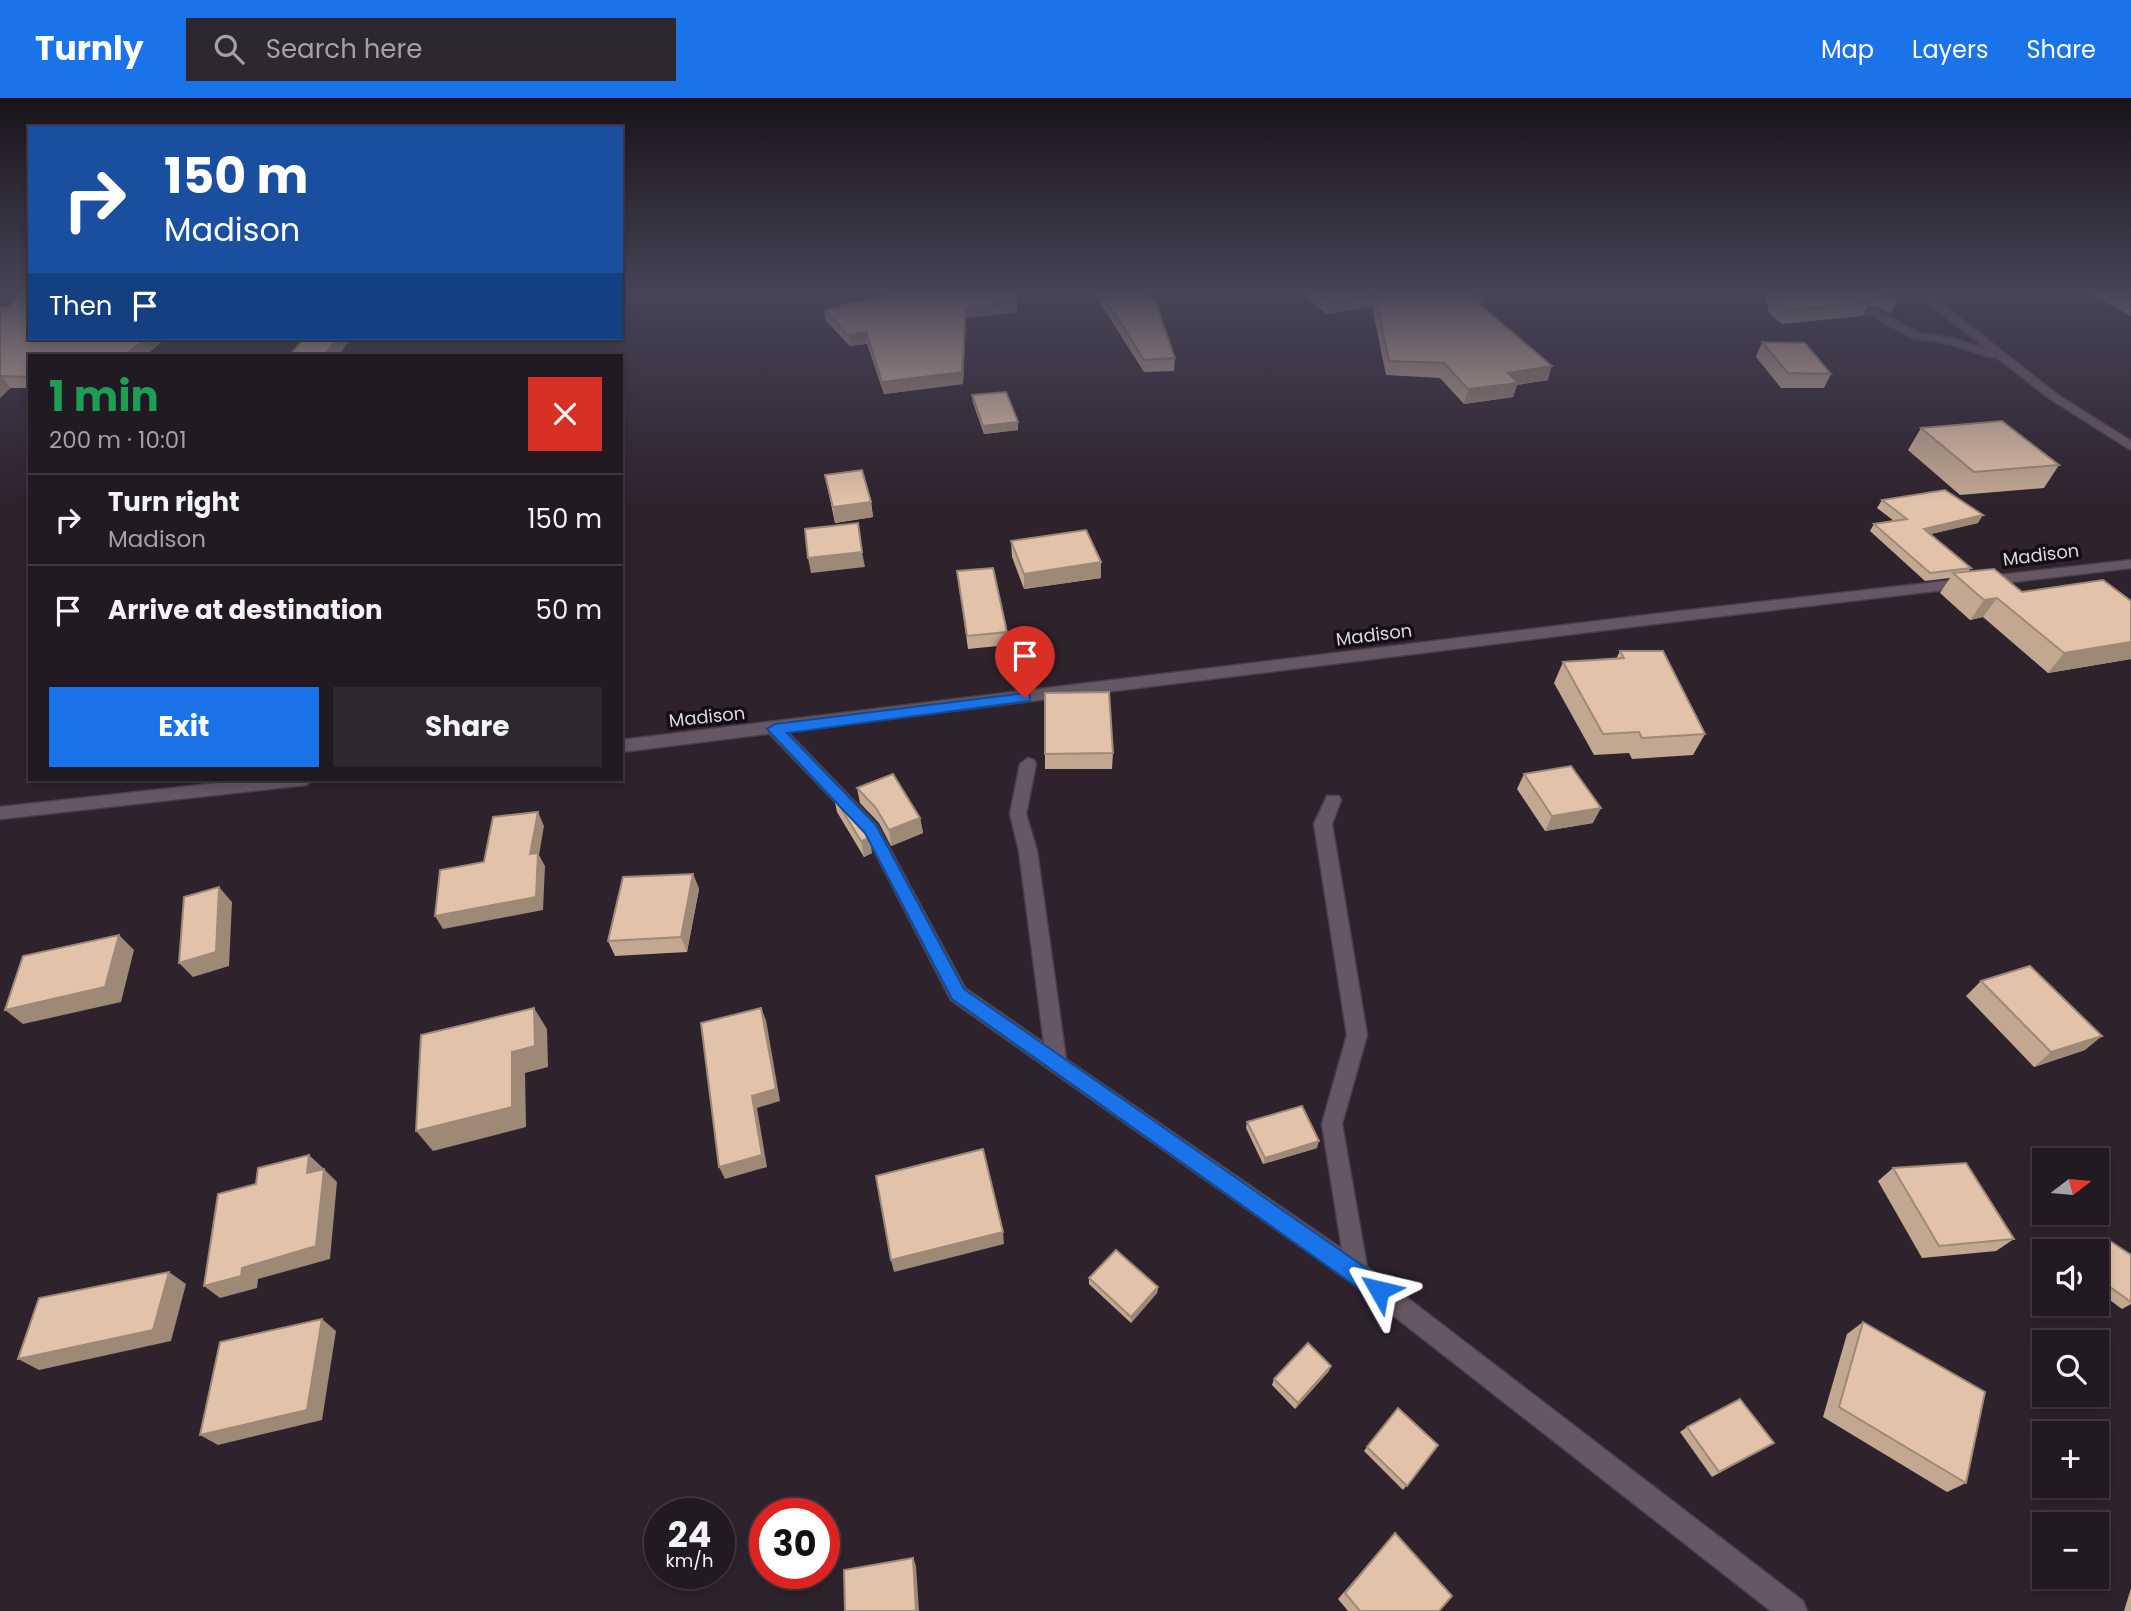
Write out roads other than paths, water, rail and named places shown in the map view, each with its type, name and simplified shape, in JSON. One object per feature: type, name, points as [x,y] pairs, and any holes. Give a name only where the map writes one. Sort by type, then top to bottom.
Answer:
[{"type":"street","points":[[2009,363],[2054,397],[2129,444]]},
{"type":"street","name":"Madison","points":[[623,746],[1663,618],[2131,564]]},
{"type":"street","points":[[775,729],[871,829],[958,994],[1357,1273],[1793,1611]]},
{"type":"street","points":[[1028,764],[1017,814],[1028,851],[1057,1063]]},
{"type":"street","points":[[0,813],[288,781]]},
{"type":"street","points":[[1334,800],[1323,824],[1357,1035],[1332,1124],[1357,1273]]}]
